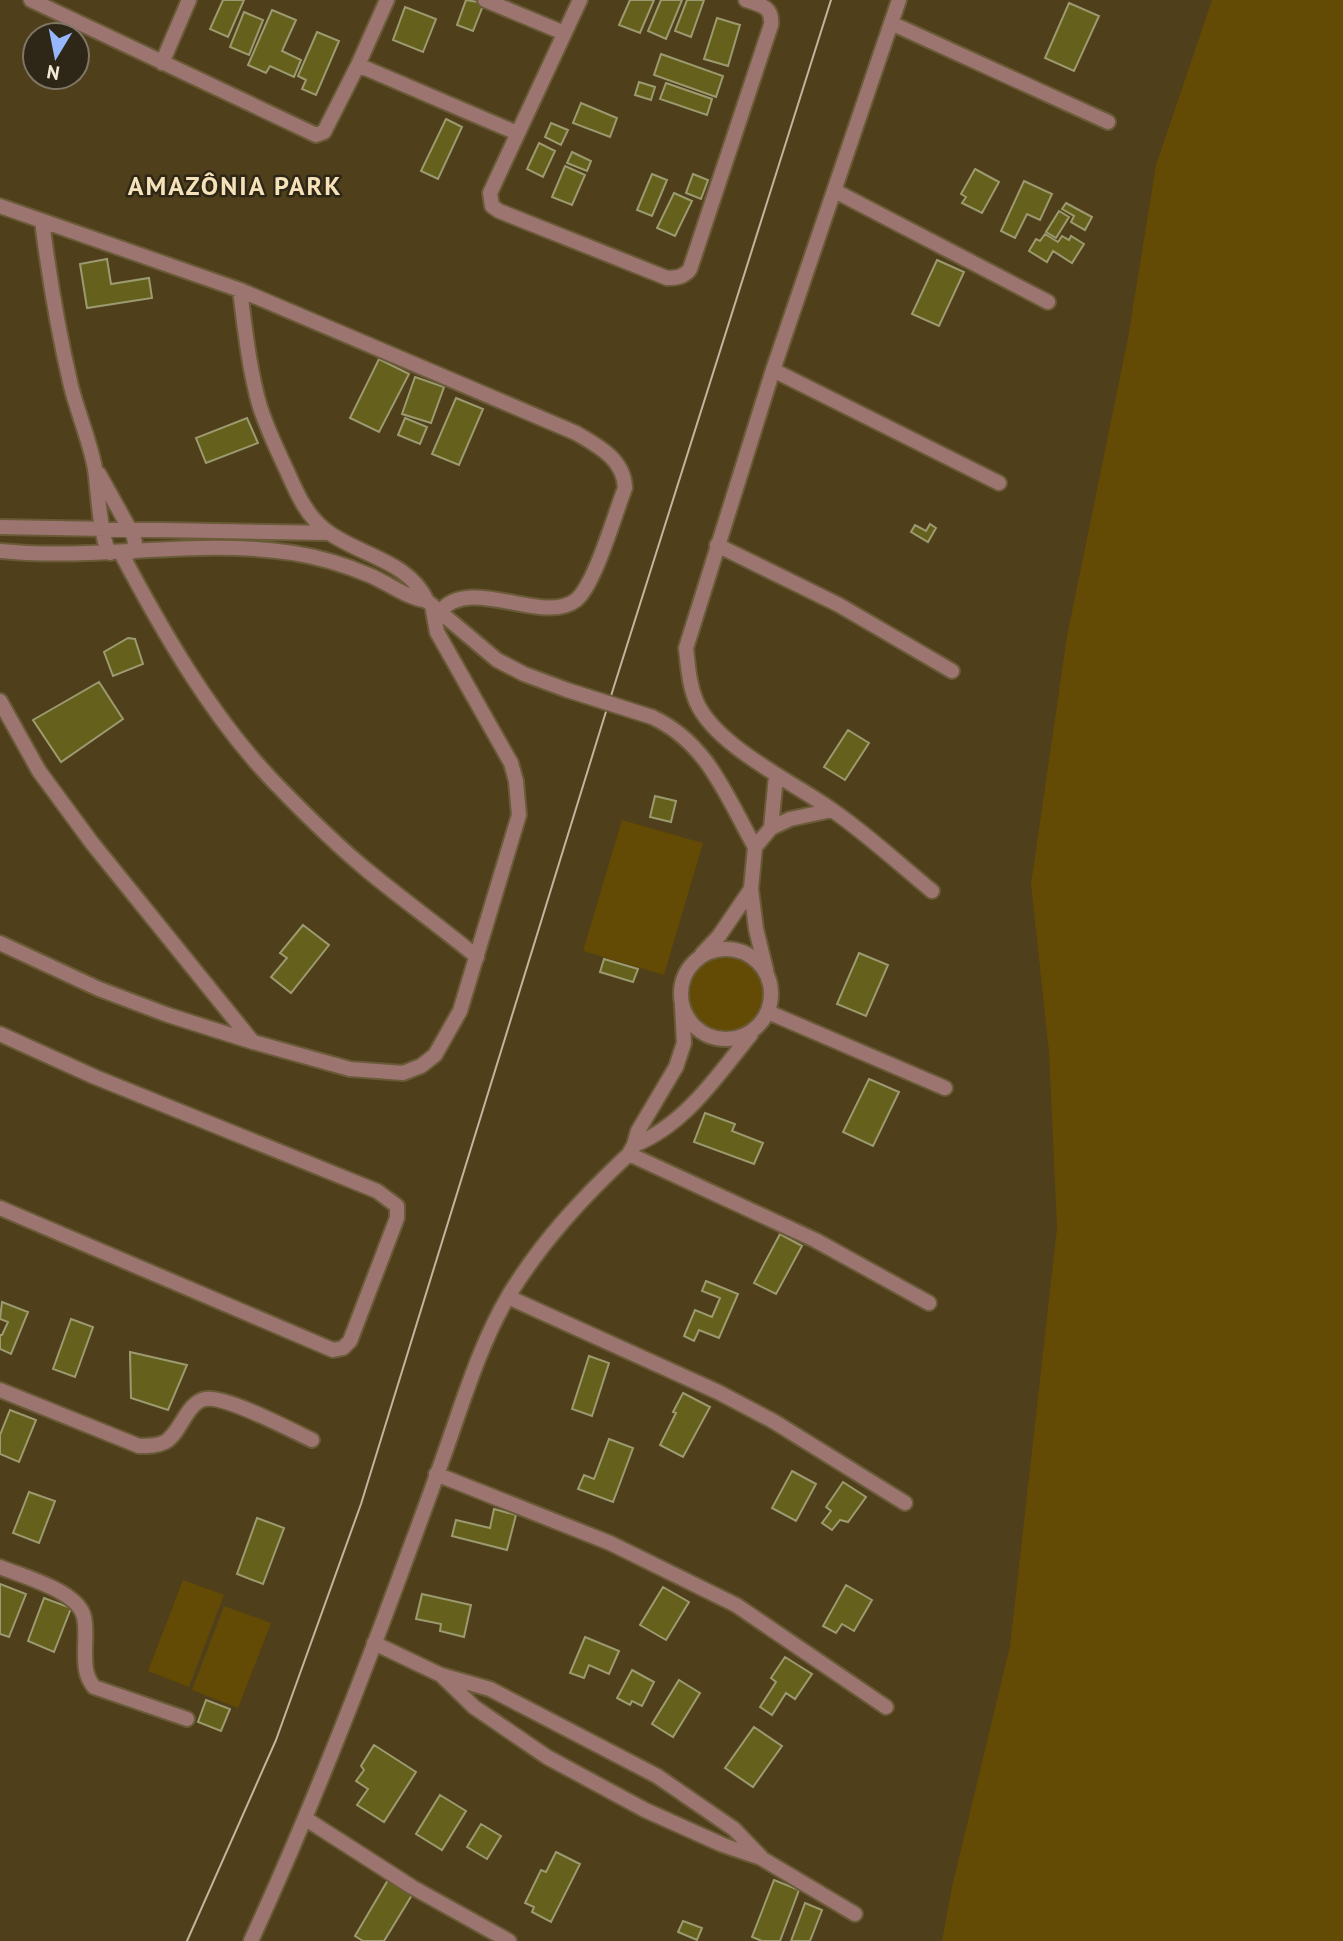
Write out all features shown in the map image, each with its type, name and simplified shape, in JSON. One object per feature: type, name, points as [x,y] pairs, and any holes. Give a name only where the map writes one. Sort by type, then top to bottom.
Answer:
[{"type":"street","points":[[31,0],[316,135],[324,132],[387,0]]},
{"type":"street","points":[[162,63],[189,0]]},
{"type":"street","points":[[485,0],[564,33]]},
{"type":"street","points":[[580,0],[490,194],[492,206],[659,276],[677,278],[690,269],[771,25],[772,16],[769,9],[746,0]]},
{"type":"street","points":[[899,0],[773,370],[686,648],[689,680],[697,703],[718,731],[776,776],[832,810],[932,891]]},
{"type":"street","points":[[891,23],[1108,122]]},
{"type":"street","points":[[358,65],[517,133]]},
{"type":"street","points":[[835,191],[1048,302]]},
{"type":"street","points":[[0,206],[240,290],[576,433],[601,447],[620,467],[625,488],[592,576],[578,600],[559,607],[470,597],[433,606],[411,598],[371,576],[322,558],[247,548],[121,553],[0,551]]},
{"type":"street","points":[[42,221],[54,306],[94,467],[104,530],[103,541],[121,553],[156,617],[194,676],[233,733],[273,781],[367,870],[477,957]]},
{"type":"street","points":[[240,290],[249,356],[260,407],[303,504],[329,533],[401,571],[421,588],[433,606],[497,660],[534,678],[652,717],[673,727],[687,738],[705,760],[755,847],[751,889],[771,995],[768,1012],[713,1082],[674,1123],[631,1149],[581,1198],[528,1266],[508,1297],[483,1350],[306,1819],[251,1941]]},
{"type":"street","points":[[773,370],[999,483]]},
{"type":"street","points":[[94,467],[135,541],[121,553]]},
{"type":"street","points":[[0,527],[329,533]]},
{"type":"street","points":[[717,545],[839,605],[952,671]]},
{"type":"street","points":[[0,943],[99,989],[168,1015],[253,1042],[349,1069],[403,1073],[421,1066],[435,1055],[460,1011],[519,815],[511,763],[437,632],[433,606]]},
{"type":"street","points":[[0,701],[39,771],[92,843],[253,1042]]},
{"type":"street","points":[[771,828],[776,776]]},
{"type":"street","points":[[755,847],[771,828],[790,818],[832,810]]},
{"type":"street","points":[[631,1149],[638,1131],[676,1067],[684,1043],[681,989],[685,975],[719,936],[751,889]]},
{"type":"street","points":[[694,962],[714,952],[736,950],[750,956],[761,966],[768,979]]},
{"type":"street","points":[[682,1005],[688,1018],[698,1029],[711,1037],[740,1037],[754,1030]]},
{"type":"street","points":[[768,1012],[945,1088]]},
{"type":"street","points":[[0,1034],[95,1077],[377,1191],[397,1206],[397,1218],[350,1341],[343,1348],[333,1350],[0,1208]]},
{"type":"street","points":[[631,1149],[816,1240],[929,1303]]},
{"type":"street","points":[[508,1297],[718,1392],[773,1421],[905,1503]]},
{"type":"street","points":[[0,1390],[139,1446],[155,1446],[167,1441],[198,1401],[211,1398],[245,1409],[312,1440]]},
{"type":"street","points":[[436,1474],[610,1543],[736,1605],[886,1707]]},
{"type":"street","points":[[0,1567],[43,1584],[79,1606],[85,1616],[85,1669],[94,1687],[187,1719]]},
{"type":"street","points":[[374,1643],[441,1675],[490,1689],[657,1776],[733,1829],[761,1858]]},
{"type":"street","points":[[441,1675],[474,1707],[547,1757],[645,1810],[723,1845],[761,1858],[855,1914]]},
{"type":"street","points":[[306,1819],[412,1887],[509,1941]]},
{"type":"shaded area","points":[[1212,0],[1343,0],[1343,1941],[942,1941],[952,1887],[1010,1646],[1057,1228],[1049,1052],[1031,884],[1067,636],[1128,338],[1156,165]]},
{"type":"shaded area","points":[[622,820],[703,843],[664,975],[583,951]]},
{"type":"shaded area","points":[[726,957],[740,960],[752,968],[760,980],[763,994],[760,1008],[752,1020],[740,1028],[726,1031],[712,1028],[700,1020],[692,1008],[689,994],[692,980],[700,968],[712,960]]},
{"type":"shaded area","points":[[183,1580],[224,1595],[189,1687],[148,1671]]},
{"type":"shaded area","points":[[224,1606],[271,1623],[238,1708],[192,1690]]},
{"type":"building","points":[[223,0],[244,0],[228,37],[210,29]]},
{"type":"building","points":[[466,0],[484,3],[473,31],[457,25]]},
{"type":"building","points":[[630,0],[654,0],[640,33],[619,25]]},
{"type":"building","points":[[661,0],[682,0],[666,39],[648,31]]},
{"type":"building","points":[[687,0],[704,0],[691,37],[675,31]]},
{"type":"building","points":[[1069,3],[1099,16],[1074,71],[1045,58]]},
{"type":"building","points":[[405,7],[436,19],[423,52],[393,40]]},
{"type":"building","points":[[272,10],[296,20],[282,51],[301,60],[294,77],[270,66],[266,73],[248,65]]},
{"type":"building","points":[[244,12],[263,20],[249,55],[230,47]]},
{"type":"building","points":[[717,18],[740,25],[728,66],[704,59]]},
{"type":"building","points":[[317,32],[339,41],[316,95],[302,89],[306,80],[298,76]]},
{"type":"building","points":[[661,54],[723,76],[716,97],[654,75]]},
{"type":"building","points":[[639,82],[655,87],[651,100],[635,95]]},
{"type":"building","points":[[666,83],[712,99],[707,115],[660,99]]},
{"type":"building","points":[[581,103],[617,118],[610,137],[573,123]]},
{"type":"building","points":[[446,119],[462,127],[438,179],[421,171]]},
{"type":"building","points":[[551,123],[568,130],[561,145],[545,137]]},
{"type":"building","points":[[539,143],[555,151],[543,177],[527,169]]},
{"type":"building","points":[[572,152],[591,161],[587,171],[567,163]]},
{"type":"building","points":[[565,166],[585,175],[572,205],[552,197]]},
{"type":"building","points":[[975,169],[999,182],[982,213],[962,203],[966,197],[961,194]]},
{"type":"building","points":[[652,174],[667,180],[652,216],[637,210]]},
{"type":"building","points":[[693,174],[708,180],[701,199],[686,193]]},
{"type":"building","points":[[1024,181],[1052,194],[1040,220],[1027,214],[1015,238],[1001,231]]},
{"type":"building","points":[[674,193],[692,201],[675,236],[657,228]]},
{"type":"building","points":[[1066,203],[1092,217],[1085,230],[1071,222],[1074,216],[1062,209]]},
{"type":"building","points":[[1059,211],[1069,217],[1056,238],[1046,232]]},
{"type":"building","points":[[1045,234],[1058,242],[1062,236],[1069,240],[1071,236],[1084,244],[1072,263],[1053,251],[1047,262],[1029,251],[1036,239],[1040,241]]},
{"type":"building","points":[[107,259],[111,284],[149,278],[152,298],[87,308],[80,264]]},
{"type":"building","points":[[937,260],[964,272],[939,326],[912,314]]},
{"type":"building","points":[[379,359],[409,374],[379,432],[350,418]]},
{"type":"building","points":[[415,377],[444,387],[431,423],[402,414]]},
{"type":"building","points":[[456,398],[483,409],[459,465],[432,454]]},
{"type":"building","points":[[247,418],[258,443],[206,463],[196,438]]},
{"type":"building","points":[[405,418],[427,427],[420,444],[398,435]]},
{"type":"building","points":[[930,524],[936,528],[928,542],[911,532],[915,525],[926,531]]},
{"type":"building","points":[[128,638],[135,639],[143,664],[113,676],[104,652]]},
{"type":"building","points":[[99,682],[123,719],[61,762],[33,720]]},
{"type":"building","points":[[848,730],[869,743],[845,780],[824,767]]},
{"type":"building","points":[[655,796],[676,801],[671,822],[650,817]]},
{"type":"building","points":[[303,925],[329,945],[291,993],[271,977],[287,958],[280,953]]},
{"type":"building","points":[[859,953],[888,965],[866,1016],[837,1004]]},
{"type":"building","points":[[604,959],[638,969],[633,982],[600,972]]},
{"type":"building","points":[[869,1079],[899,1092],[873,1146],[843,1132]]},
{"type":"building","points":[[705,1113],[735,1124],[732,1131],[763,1143],[754,1164],[694,1142]]},
{"type":"building","points":[[780,1234],[802,1246],[776,1294],[754,1283]]},
{"type":"building","points":[[706,1281],[738,1294],[719,1338],[699,1330],[694,1341],[684,1336],[695,1310],[712,1317],[720,1298],[702,1291]]},
{"type":"building","points":[[2,1302],[28,1312],[11,1354],[0,1349],[0,1335],[8,1322],[0,1319]]},
{"type":"building","points":[[71,1319],[93,1327],[75,1377],[53,1369]]},
{"type":"building","points":[[130,1352],[187,1365],[168,1410],[131,1398]]},
{"type":"building","points":[[589,1356],[609,1363],[592,1416],[572,1409]]},
{"type":"building","points":[[683,1393],[710,1407],[683,1457],[660,1445]]},
{"type":"building","points":[[10,1410],[36,1420],[19,1462],[0,1454],[0,1435]]},
{"type":"building","points":[[609,1439],[633,1448],[613,1502],[578,1489],[584,1475],[594,1479]]},
{"type":"building","points":[[792,1471],[816,1484],[796,1521],[772,1508]]},
{"type":"building","points":[[843,1482],[866,1497],[848,1522],[840,1520],[832,1530],[822,1523],[831,1511],[826,1507]]},
{"type":"building","points":[[29,1492],[55,1501],[39,1543],[13,1533]]},
{"type":"building","points":[[494,1509],[516,1515],[507,1550],[452,1536],[456,1520],[490,1528]]},
{"type":"building","points":[[257,1518],[284,1528],[263,1584],[237,1574]]},
{"type":"building","points":[[0,1584],[26,1594],[9,1637],[0,1634]]},
{"type":"building","points":[[846,1585],[872,1600],[854,1631],[842,1624],[836,1633],[823,1626]]},
{"type":"building","points":[[663,1587],[689,1602],[666,1640],[640,1625]]},
{"type":"building","points":[[422,1594],[471,1605],[464,1637],[440,1631],[441,1624],[416,1619]]},
{"type":"building","points":[[44,1598],[71,1608],[54,1652],[28,1641]]},
{"type":"building","points":[[585,1637],[619,1651],[609,1674],[589,1665],[584,1678],[570,1673]]},
{"type":"building","points":[[785,1657],[812,1674],[795,1699],[786,1693],[772,1715],[760,1707],[776,1682],[771,1678]]},
{"type":"building","points":[[632,1670],[654,1682],[642,1706],[632,1701],[630,1705],[617,1698]]},
{"type":"building","points":[[679,1680],[700,1693],[673,1737],[652,1724]]},
{"type":"building","points":[[206,1700],[230,1709],[221,1731],[198,1722]]},
{"type":"building","points":[[754,1727],[782,1746],[753,1787],[725,1768]]},
{"type":"building","points":[[374,1745],[416,1772],[384,1822],[357,1805],[368,1789],[356,1781],[364,1770],[361,1766]]},
{"type":"building","points":[[440,1795],[466,1811],[442,1850],[416,1834]]},
{"type":"building","points":[[481,1824],[501,1836],[487,1859],[467,1847]]},
{"type":"building","points":[[556,1852],[580,1864],[551,1922],[532,1912],[534,1907],[525,1903],[541,1870],[546,1872]]},
{"type":"building","points":[[388,1880],[412,1895],[384,1941],[363,1941],[355,1936]]},
{"type":"building","points":[[774,1880],[799,1890],[780,1941],[762,1941],[752,1937]]},
{"type":"building","points":[[805,1903],[822,1910],[810,1941],[791,1941]]},
{"type":"building","points":[[683,1921],[702,1928],[697,1940],[678,1932]]},
{"type":"tram line","points":[[187,1941],[276,1740],[361,1504],[604,718],[831,0]]},
{"type":"district","name":"AMAZÔNIA PARK","points":[[235,185]]}]
